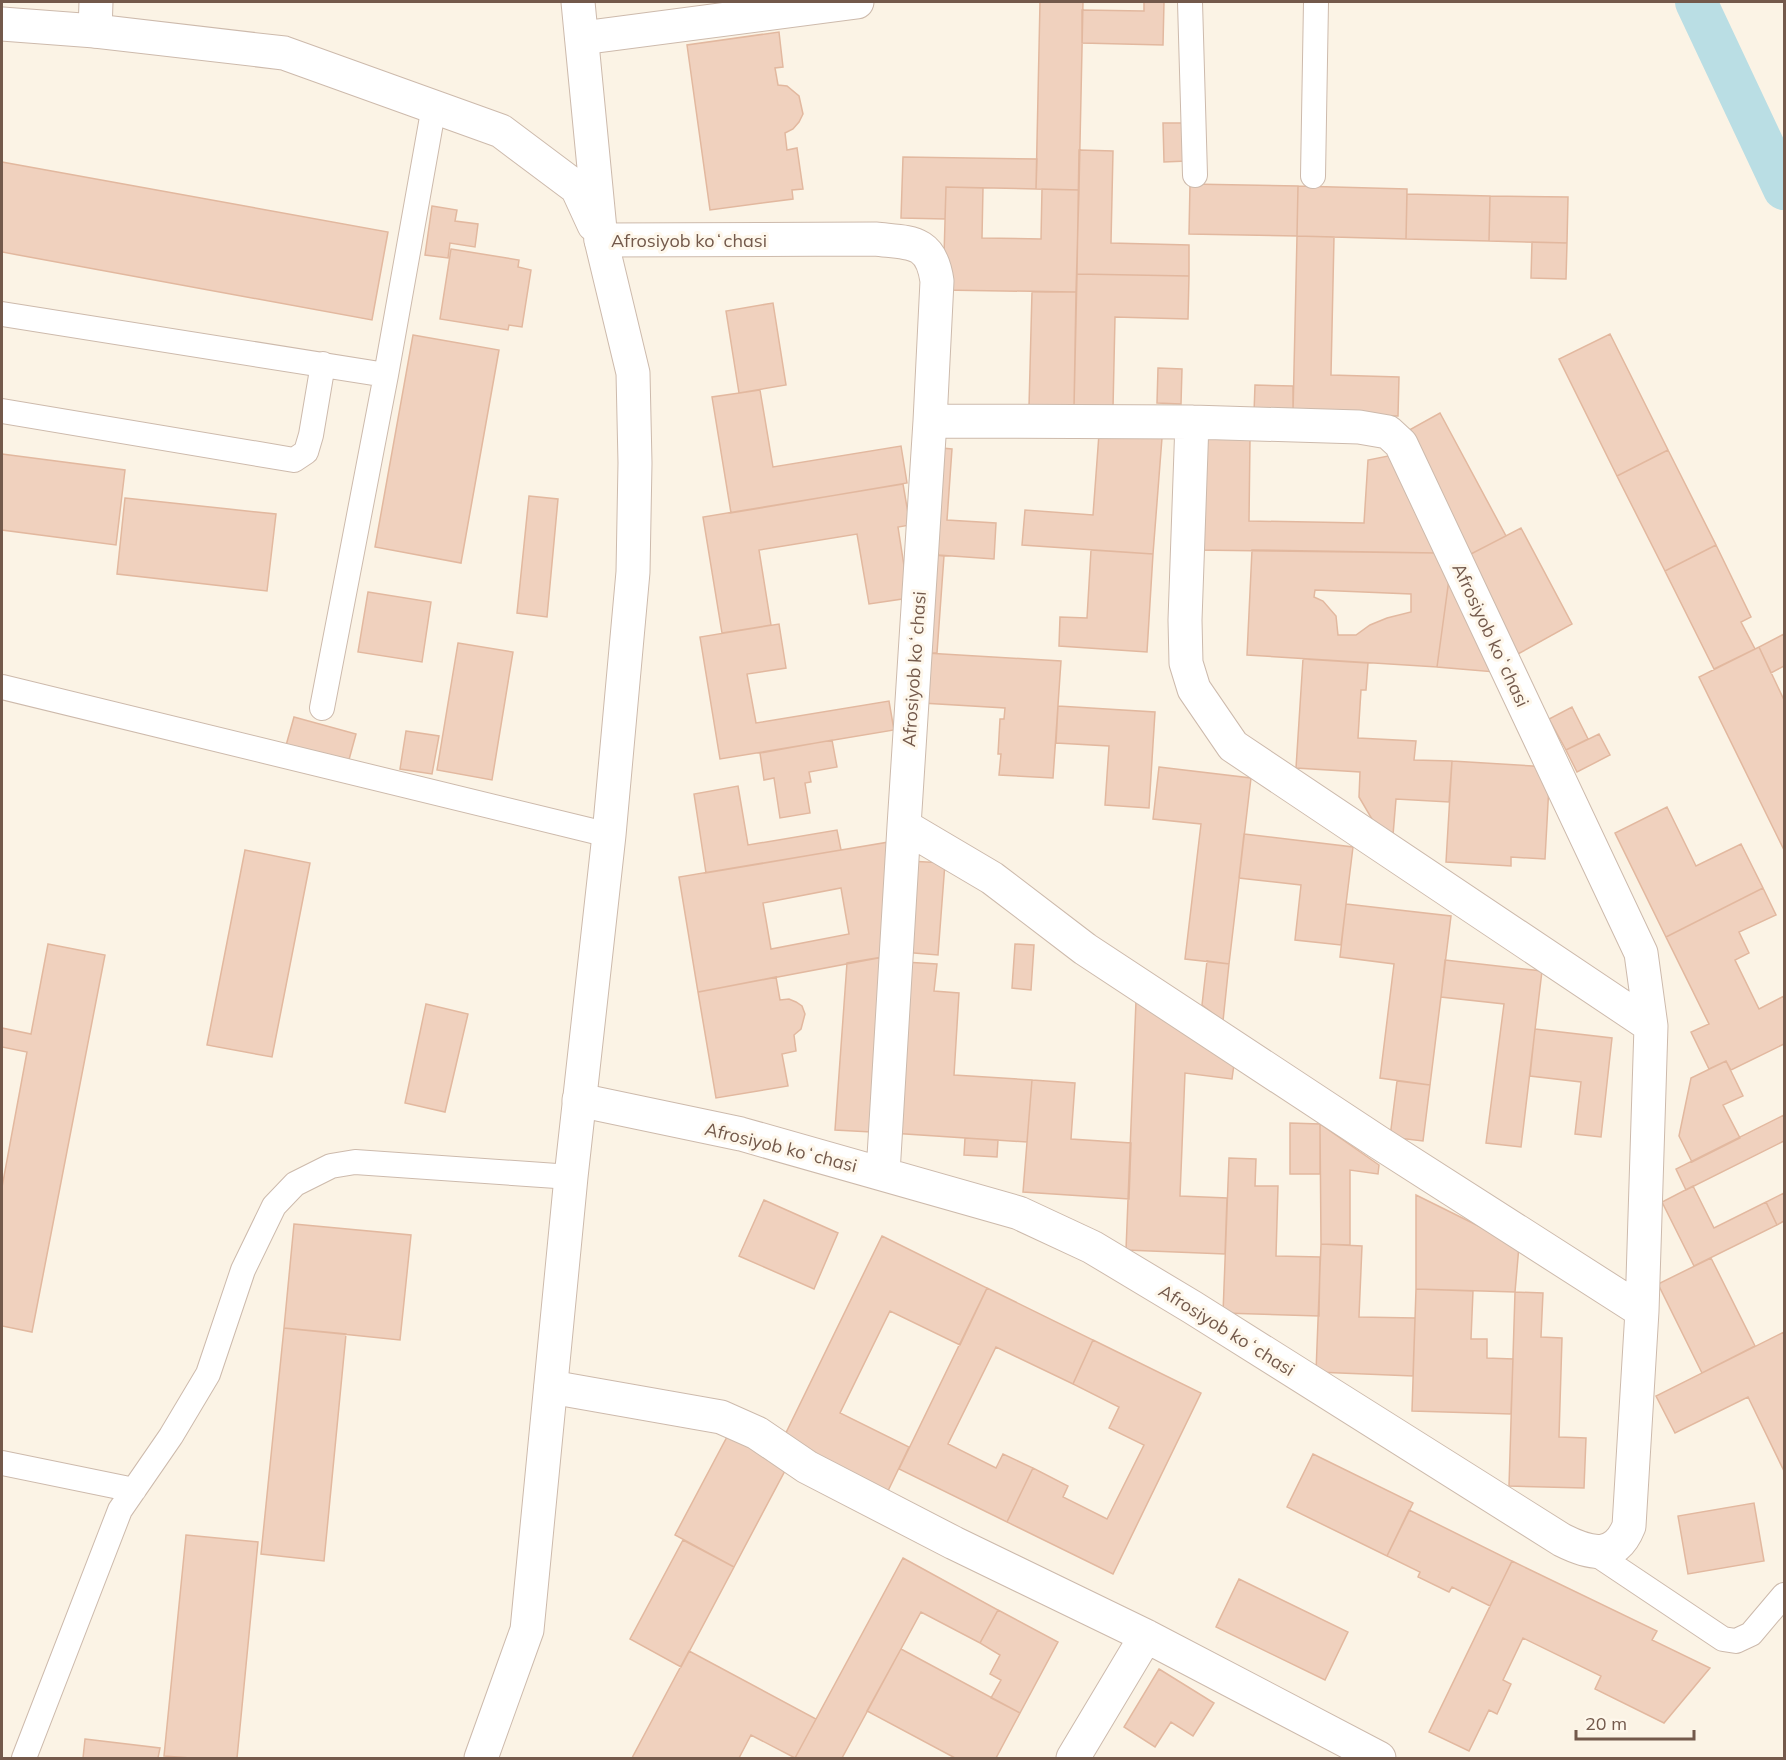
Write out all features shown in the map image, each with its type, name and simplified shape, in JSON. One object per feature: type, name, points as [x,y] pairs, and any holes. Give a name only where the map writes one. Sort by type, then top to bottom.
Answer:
[{"type":"street","points":[[481,1758],[527,1630],[571,1177],[609,835],[633,572],[635,463],[633,373],[601,240],[578,2]]},
{"type":"street","points":[[582,38],[857,2]]},
{"type":"street","points":[[2,24],[96,16],[284,53],[434,106],[501,131],[577,188],[601,240]]},
{"type":"street","name":"Afrosiyob koʻchasi","points":[[601,240],[875,239],[906,242],[921,247],[929,254],[934,265],[937,281],[930,421],[883,1173]]},
{"type":"street","name":"Afrosiyob koʻchasi","points":[[579,1100],[741,1134],[1019,1213],[1092,1247],[1192,1307],[1562,1540],[1593,1552],[1617,1547],[1624,1538],[1629,1526],[1642,1311],[1651,1026],[1641,953],[1401,444],[1388,432],[1359,427],[1192,422],[930,421]]},
{"type":"street","points":[[1192,422],[1185,620],[1186,663],[1194,689],[1233,746],[1651,1026]]},
{"type":"street","points":[[904,826],[992,879],[1085,949],[1378,1142],[1642,1311]]},
{"type":"street","points":[[551,1387],[720,1417],[757,1433],[807,1467],[954,1544],[1146,1636],[1379,1758]]},
{"type":"street","points":[[1073,1758],[1146,1636]]},
{"type":"lane","points":[[1190,2],[1195,175]]},
{"type":"lane","points":[[1313,176],[1316,2]]},
{"type":"lane","points":[[322,708],[386,375],[434,106]]},
{"type":"lane","points":[[2,314],[386,375]]},
{"type":"lane","points":[[2,411],[294,460],[306,453],[323,364]]},
{"type":"lane","points":[[2,687],[609,835]]},
{"type":"lane","points":[[24,1758],[120,1510],[171,1436],[208,1374],[243,1270],[274,1206],[295,1184],[331,1167],[355,1162],[571,1177]]},
{"type":"lane","points":[[2,1463],[134,1490]]},
{"type":"lane","points":[[1593,1552],[1723,1639],[1736,1641],[1751,1634],[1785,1594]]},
{"type":"building","points":[[1040,2],[1083,2],[1079,190],[1036,189]]},
{"type":"building","points":[[1144,2],[1164,2],[1163,45],[1082,43],[1082,10],[1144,11]]},
{"type":"building","points":[[779,32],[783,67],[775,68],[778,85],[787,86],[799,96],[803,114],[793,129],[785,133],[787,150],[797,148],[803,189],[792,190],[793,199],[710,210],[687,45]]},
{"type":"building","points":[[1163,123],[1187,123],[1187,161],[1164,162]]},
{"type":"building","points":[[1079,150],[1113,151],[1111,243],[1189,245],[1189,276],[1077,274]]},
{"type":"building","points":[[903,157],[1037,159],[1036,189],[946,187],[945,219],[901,218]]},
{"type":"building","points":[[2,162],[388,232],[372,320],[2,252]]},
{"type":"building","points":[[1190,184],[1298,186],[1297,236],[1189,234]]},
{"type":"building","points":[[1298,186],[1407,189],[1406,239],[1297,236]]},
{"type":"building","points":[[946,187],[983,188],[982,238],[1041,239],[1042,189],[1079,190],[1076,292],[943,290]]},
{"type":"building","points":[[1407,194],[1490,196],[1489,241],[1406,239]]},
{"type":"building","points":[[1490,196],[1568,197],[1567,243],[1489,241]]},
{"type":"building","points":[[432,206],[457,210],[455,221],[478,224],[475,247],[450,243],[448,258],[425,255]]},
{"type":"building","points":[[1297,236],[1334,237],[1331,375],[1399,377],[1398,416],[1293,414]]},
{"type":"building","points":[[1532,242],[1567,243],[1566,279],[1531,278]]},
{"type":"building","points":[[451,249],[519,260],[518,267],[531,270],[522,327],[509,325],[508,330],[440,319]]},
{"type":"building","points":[[1077,274],[1189,276],[1188,319],[1115,317],[1113,408],[1074,408]]},
{"type":"building","points":[[1032,292],[1076,292],[1074,408],[1029,407]]},
{"type":"building","points":[[773,303],[786,385],[739,393],[726,311]]},
{"type":"building","points":[[1610,334],[1668,450],[1617,476],[1559,359]]},
{"type":"building","points":[[413,335],[499,350],[461,563],[375,547]]},
{"type":"building","points":[[1158,368],[1182,369],[1181,404],[1157,403]]},
{"type":"building","points":[[1255,385],[1293,386],[1293,414],[1254,413]]},
{"type":"building","points":[[760,390],[773,467],[901,446],[907,483],[731,513],[712,397]]},
{"type":"building","points":[[1440,413],[1506,536],[1467,556],[1402,434]]},
{"type":"building","points":[[1099,434],[1162,438],[1153,554],[1022,545],[1025,510],[1093,515]]},
{"type":"building","points":[[1197,438],[1250,439],[1249,521],[1364,523],[1368,460],[1393,455],[1437,553],[1195,550]]},
{"type":"building","points":[[931,447],[952,449],[947,520],[996,523],[994,559],[924,554]]},
{"type":"building","points":[[1668,450],[1716,545],[1665,571],[1617,476]]},
{"type":"building","points":[[2,454],[125,470],[116,545],[2,530]]},
{"type":"building","points":[[903,484],[910,525],[898,527],[909,598],[869,604],[857,534],[759,550],[771,625],[722,633],[703,517]]},
{"type":"building","points":[[529,496],[558,499],[547,617],[517,613]]},
{"type":"building","points":[[125,498],[276,514],[267,591],[117,574]]},
{"type":"building","points":[[1521,528],[1572,624],[1518,654],[1467,556]]},
{"type":"building","points":[[1716,545],[1751,617],[1741,622],[1755,649],[1714,669],[1665,571]]},
{"type":"building","points":[[1091,550],[1153,554],[1147,652],[1059,646],[1060,617],[1087,618]]},
{"type":"building","points":[[1252,550],[1437,553],[1449,579],[1437,667],[1247,655]],"holes":[[[1315,590],[1411,594],[1411,612],[1370,625],[1356,635],[1338,635],[1336,616],[1323,601],[1314,597]]]},
{"type":"building","points":[[924,554],[944,556],[937,653],[926,653]]},
{"type":"building","points":[[1449,579],[1495,672],[1437,667]]},
{"type":"building","points":[[368,592],[431,602],[422,662],[358,652]]},
{"type":"building","points":[[779,624],[786,668],[747,674],[756,723],[889,701],[894,730],[720,759],[700,637]]},
{"type":"building","points":[[1784,634],[1784,666],[1771,673],[1759,647]]},
{"type":"building","points":[[458,643],[513,652],[492,780],[437,770]]},
{"type":"building","points":[[1759,647],[1784,700],[1784,850],[1699,677]]},
{"type":"building","points":[[926,653],[1061,661],[1053,778],[999,775],[1000,719],[1004,719],[1005,708],[922,703]]},
{"type":"building","points":[[1303,659],[1368,663],[1366,690],[1361,690],[1358,738],[1416,741],[1414,760],[1452,761],[1449,802],[1396,799],[1393,835],[1376,826],[1359,797],[1360,772],[1296,768]]},
{"type":"building","points":[[1058,706],[1155,712],[1149,808],[1105,805],[1109,746],[1056,743]]},
{"type":"building","points":[[1572,707],[1588,739],[1566,750],[1549,719]]},
{"type":"building","points":[[294,717],[356,734],[347,767],[285,749]]},
{"type":"building","points":[[406,731],[439,736],[432,774],[400,769]]},
{"type":"building","points":[[1599,734],[1610,755],[1577,772],[1566,750]]},
{"type":"building","points":[[832,740],[837,767],[809,772],[811,782],[805,783],[810,813],[780,818],[774,778],[764,780],[760,753]]},
{"type":"building","points":[[1452,761],[1550,767],[1545,859],[1511,857],[1511,866],[1446,862]]},
{"type":"building","points":[[1159,767],[1251,778],[1229,964],[1185,959],[1201,824],[1153,819]]},
{"type":"building","points":[[738,786],[748,845],[837,830],[841,850],[706,873],[694,794]]},
{"type":"building","points":[[1667,807],[1696,866],[1741,844],[1763,888],[1666,937],[1615,833]]},
{"type":"building","points":[[1244,834],[1353,847],[1341,945],[1295,940],[1301,885],[1239,878]]},
{"type":"building","points":[[889,842],[883,957],[698,992],[679,877]],"holes":[[[841,888],[849,934],[771,949],[763,903]]]},
{"type":"building","points":[[245,850],[310,863],[272,1057],[207,1045]]},
{"type":"building","points":[[908,861],[945,863],[938,955],[902,952]]},
{"type":"building","points":[[1763,888],[1776,915],[1739,932],[1749,953],[1735,960],[1759,1009],[1784,996],[1784,1044],[1731,1070],[1726,1061],[1709,1069],[1691,1032],[1709,1024],[1666,937]]},
{"type":"building","points":[[1346,904],[1451,916],[1430,1085],[1380,1078],[1394,964],[1340,957]]},
{"type":"building","points":[[48,944],[105,955],[32,1332],[2,1326],[2,1187],[27,1052],[2,1047],[2,1028],[31,1034]]},
{"type":"building","points":[[1015,944],[1034,945],[1031,990],[1012,988]]},
{"type":"building","points":[[883,957],[871,1132],[835,1130],[847,963]]},
{"type":"building","points":[[1445,960],[1542,971],[1521,1147],[1486,1143],[1504,1004],[1441,997]]},
{"type":"building","points":[[1207,961],[1229,964],[1223,1021],[1202,1005]]},
{"type":"building","points":[[904,962],[937,964],[934,991],[959,993],[954,1075],[1032,1080],[1027,1142],[891,1133]]},
{"type":"building","points":[[776,977],[780,1000],[789,999],[796,1002],[802,1006],[805,1014],[801,1029],[794,1035],[796,1051],[782,1054],[788,1086],[716,1098],[698,992]]},
{"type":"building","points":[[1136,1001],[1235,1057],[1232,1079],[1185,1073],[1180,1196],[1227,1198],[1225,1254],[1126,1250]]},
{"type":"building","points":[[426,1004],[468,1014],[445,1112],[405,1103]]},
{"type":"building","points":[[1535,1029],[1612,1038],[1601,1137],[1575,1134],[1581,1082],[1530,1076]]},
{"type":"building","points":[[1726,1061],[1743,1096],[1723,1105],[1740,1138],[1692,1162],[1679,1136],[1691,1078]]},
{"type":"building","points":[[1032,1080],[1075,1083],[1071,1139],[1131,1143],[1129,1199],[1023,1192]]},
{"type":"building","points":[[1397,1081],[1430,1085],[1423,1141],[1390,1137]]},
{"type":"building","points":[[1784,1115],[1784,1141],[1686,1190],[1676,1169]]},
{"type":"building","points":[[1290,1123],[1320,1124],[1320,1174],[1290,1174]]},
{"type":"building","points":[[1320,1124],[1379,1165],[1378,1174],[1350,1170],[1350,1245],[1321,1244]]},
{"type":"building","points":[[965,1138],[998,1140],[997,1157],[964,1155]]},
{"type":"building","points":[[1229,1158],[1256,1159],[1255,1186],[1278,1186],[1276,1256],[1320,1257],[1319,1316],[1223,1313]]},
{"type":"building","points":[[1693,1186],[1714,1228],[1766,1202],[1777,1225],[1694,1266],[1662,1202]]},
{"type":"building","points":[[1784,1193],[1784,1221],[1777,1225],[1766,1202]]},
{"type":"building","points":[[1416,1195],[1519,1246],[1515,1292],[1416,1289]]},
{"type":"building","points":[[764,1200],[838,1233],[814,1289],[739,1256]]},
{"type":"building","points":[[294,1224],[411,1235],[400,1340],[284,1328]]},
{"type":"building","points":[[882,1236],[987,1288],[960,1345],[890,1311],[840,1413],[909,1447],[886,1495],[781,1443]]},
{"type":"building","points":[[1321,1244],[1362,1246],[1359,1317],[1415,1318],[1413,1376],[1316,1372]]},
{"type":"building","points":[[1711,1258],[1755,1346],[1702,1373],[1658,1284]]},
{"type":"building","points":[[987,1288],[1093,1340],[1073,1384],[996,1347],[948,1444],[996,1468],[1003,1454],[1033,1468],[1007,1522],[899,1469]]},
{"type":"building","points":[[1416,1289],[1473,1291],[1471,1339],[1487,1339],[1487,1358],[1513,1359],[1511,1414],[1412,1411]]},
{"type":"building","points":[[1515,1292],[1543,1293],[1541,1337],[1562,1338],[1559,1437],[1586,1438],[1584,1488],[1509,1486]]},
{"type":"building","points":[[284,1328],[346,1334],[324,1561],[261,1554]]},
{"type":"building","points":[[1784,1332],[1784,1471],[1748,1397],[1675,1433],[1656,1396]]},
{"type":"building","points":[[1093,1340],[1201,1393],[1113,1574],[1007,1522],[1033,1468],[1068,1486],[1063,1497],[1107,1519],[1144,1445],[1109,1428],[1119,1407],[1073,1384]]},
{"type":"building","points":[[728,1435],[787,1467],[734,1567],[675,1535]]},
{"type":"building","points":[[1313,1454],[1413,1503],[1387,1556],[1287,1507]]},
{"type":"building","points":[[1754,1503],[1764,1561],[1688,1574],[1678,1516]]},
{"type":"building","points":[[1409,1510],[1512,1561],[1490,1606],[1452,1587],[1449,1592],[1418,1577],[1420,1572],[1387,1556]]},
{"type":"building","points":[[186,1535],[258,1542],[237,1758],[164,1756]]},
{"type":"building","points":[[683,1540],[734,1567],[681,1667],[630,1639]]},
{"type":"building","points":[[903,1558],[998,1610],[980,1643],[921,1612],[842,1758],[795,1758]]},
{"type":"building","points":[[1512,1561],[1657,1631],[1652,1640],[1710,1668],[1664,1723],[1595,1689],[1601,1676],[1523,1638],[1503,1680],[1511,1684],[1497,1714],[1489,1710],[1469,1751],[1429,1732]]},
{"type":"building","points":[[1239,1579],[1348,1632],[1325,1680],[1216,1627]]},
{"type":"building","points":[[998,1610],[1058,1642],[1020,1713],[991,1698],[1001,1680],[990,1674],[1000,1655],[980,1643]]},
{"type":"building","points":[[901,1649],[1020,1713],[996,1758],[955,1758],[867,1711]]},
{"type":"building","points":[[689,1651],[816,1719],[795,1758],[751,1735],[739,1758],[632,1758]]},
{"type":"building","points":[[1159,1669],[1214,1703],[1193,1736],[1171,1722],[1155,1747],[1124,1727]]},
{"type":"building","points":[[85,1739],[160,1748],[158,1758],[83,1758]]},
{"type":"waterway","points":[[1696,2],[1784,189]]}]
